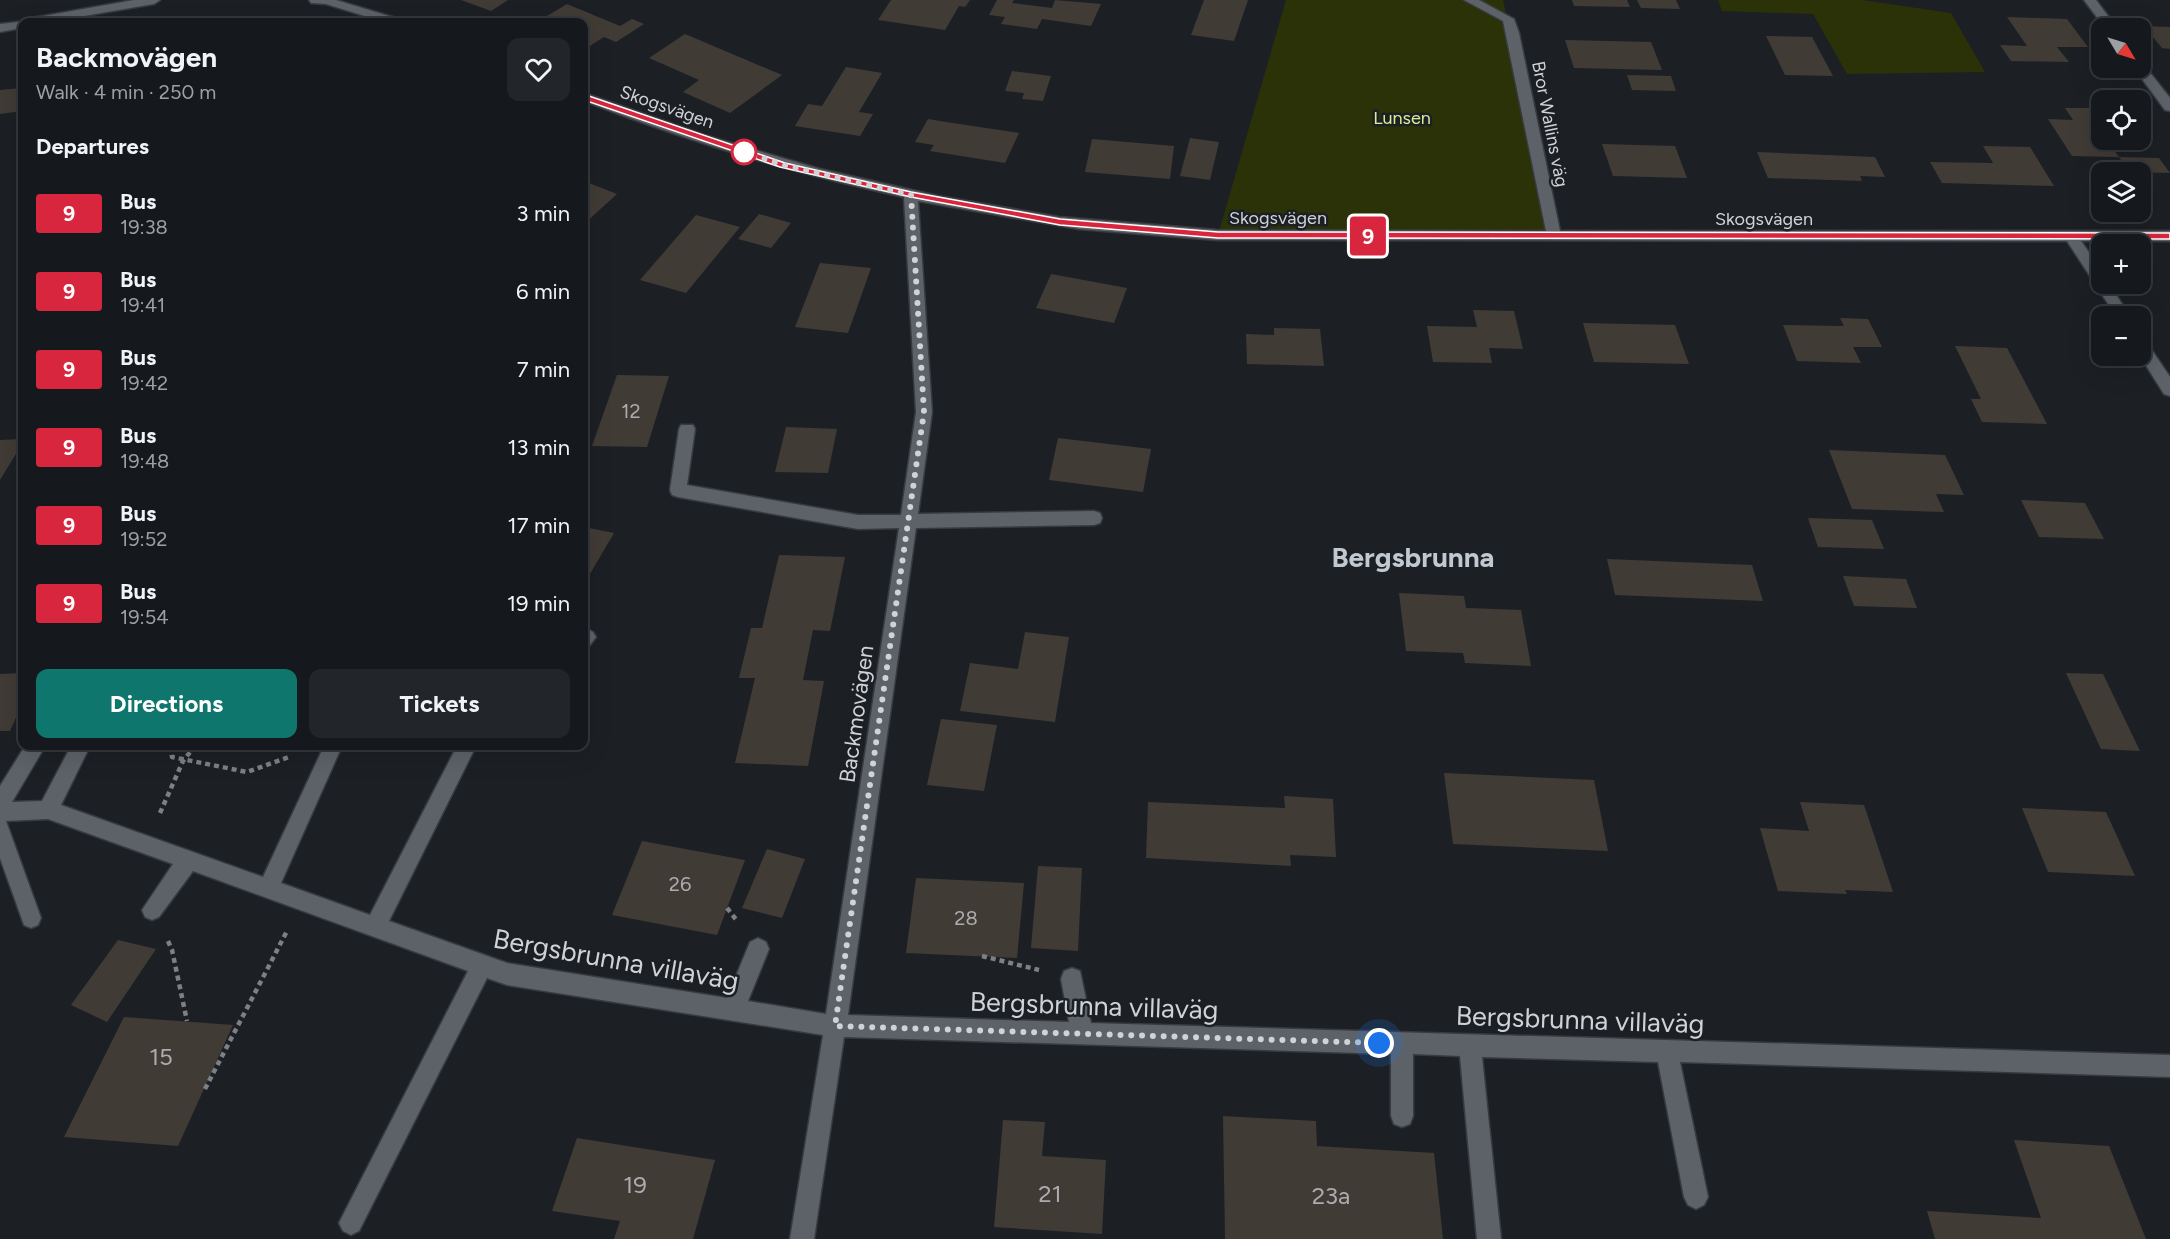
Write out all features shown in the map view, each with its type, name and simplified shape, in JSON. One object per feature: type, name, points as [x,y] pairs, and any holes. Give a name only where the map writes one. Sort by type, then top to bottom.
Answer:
[{"type":"street","points":[[54,18],[154,0]]},
{"type":"street","points":[[315,0],[327,1],[382,18]]},
{"type":"street","name":"Bror Wallins väg","points":[[1470,0],[1508,19],[1513,33],[1554,237]]},
{"type":"street","points":[[2090,0],[2104,18]]},
{"type":"street","points":[[0,28],[18,25]]},
{"type":"street","points":[[2148,78],[2170,107]]},
{"type":"street","name":"Skogsvägen","points":[[588,98],[783,165],[911,195],[1060,222],[1218,235],[2170,236]]},
{"type":"street","name":"Backmovägen","points":[[801,1239],[835,1026],[924,412],[911,195]]},
{"type":"street","points":[[2071,236],[2116,306]]},
{"type":"street","points":[[2151,361],[2170,390]]},
{"type":"street","points":[[687,429],[678,490],[858,522],[1094,518]]},
{"type":"street","points":[[0,804],[33,750]]},
{"type":"street","points":[[48,810],[79,750]]},
{"type":"street","points":[[268,888],[331,750]]},
{"type":"street","points":[[375,927],[465,750]]},
{"type":"street","name":"Bergsbrunna villaväg","points":[[0,812],[48,810],[507,974],[835,1026],[2170,1066]]},
{"type":"street","points":[[0,828],[31,918]]},
{"type":"street","points":[[152,910],[189,860]]},
{"type":"street","points":[[733,1010],[758,949]]},
{"type":"street","points":[[351,1223],[482,965]]},
{"type":"street","points":[[1072,979],[1082,1034]]},
{"type":"street","points":[[1402,1043],[1402,1116]]},
{"type":"street","points":[[1470,1045],[1489,1239]]},
{"type":"street","points":[[1667,1052],[1696,1197]]},
{"type":"path","points":[[171,750],[172,757],[183,761],[247,772],[289,757]]},
{"type":"path","points":[[146,845],[183,761],[192,750]]},
{"type":"path","points":[[205,1089],[303,901]]},
{"type":"path","points":[[152,910],[172,950],[187,1021]]},
{"type":"path","points":[[982,956],[1072,979]]},
{"type":"green space","name":"Lunsen","points":[[1286,0],[1503,0],[1554,237],[1218,235]]},
{"type":"green space","points":[[1718,0],[1862,0],[1951,13],[1985,72],[1847,74],[1813,14],[1722,11]]},
{"type":"building","points":[[461,0],[508,0],[491,11]]},
{"type":"building","points":[[891,0],[970,0],[965,7],[959,6],[945,30],[878,20]]},
{"type":"building","points":[[997,0],[1014,0],[1012,3],[1052,8],[1055,0],[1101,4],[1091,26],[1042,19],[1037,29],[1001,24],[1005,17],[989,15]]},
{"type":"building","points":[[1204,0],[1248,0],[1234,41],[1191,35]]},
{"type":"building","points":[[1572,0],[1627,0],[1630,7],[1574,6]]},
{"type":"building","points":[[1637,0],[1676,0],[1680,9],[1641,8]]},
{"type":"building","points":[[567,4],[620,26],[632,19],[644,24],[616,42],[604,37],[588,47],[588,18],[544,18]]},
{"type":"building","points":[[2007,17],[2067,19],[2088,47],[2057,47],[2069,62],[2011,61],[2000,45],[2027,46]]},
{"type":"building","points":[[2151,26],[2170,27],[2170,49],[2162,48],[2151,35]]},
{"type":"building","points":[[685,34],[782,75],[730,113],[683,92],[699,80],[649,58]]},
{"type":"building","points":[[1766,36],[1812,37],[1833,76],[1785,75]]},
{"type":"building","points":[[1565,40],[1651,42],[1662,70],[1574,68]]},
{"type":"building","points":[[846,67],[882,73],[859,112],[873,114],[860,136],[795,126],[808,104],[822,106]]},
{"type":"building","points":[[1012,71],[1051,76],[1043,101],[1022,99],[1024,93],[1005,91]]},
{"type":"building","points":[[1627,75],[1671,76],[1676,91],[1632,90]]},
{"type":"building","points":[[18,88],[18,112],[0,114],[0,90]]},
{"type":"building","points":[[2065,108],[2091,108],[2091,150],[2114,150],[2119,157],[2072,156],[2048,119],[2073,120]]},
{"type":"building","points":[[928,119],[1019,133],[1005,163],[930,151],[934,145],[915,142]]},
{"type":"building","points":[[1190,138],[1219,142],[1210,180],[1180,176]]},
{"type":"building","points":[[1092,139],[1174,146],[1170,179],[1085,172]]},
{"type":"building","points":[[1602,144],[1675,146],[1687,178],[1613,176]]},
{"type":"building","points":[[1983,146],[2030,147],[2054,186],[1942,183],[1930,162],[1993,163]]},
{"type":"building","points":[[1757,152],[1875,157],[1885,177],[1860,176],[1862,181],[1768,178]]},
{"type":"building","points":[[2119,157],[2159,158],[2170,173],[2151,173],[2151,162],[2122,162]]},
{"type":"building","points":[[588,183],[617,194],[588,220]]},
{"type":"building","points":[[759,214],[791,223],[771,248],[738,239]]},
{"type":"building","points":[[696,215],[740,227],[686,293],[640,280]]},
{"type":"building","points":[[820,263],[871,268],[848,333],[795,327]]},
{"type":"building","points":[[1051,274],[1127,288],[1114,323],[1036,308]]},
{"type":"building","points":[[1473,310],[1514,311],[1523,349],[1489,348],[1492,363],[1433,362],[1427,326],[1477,327]]},
{"type":"building","points":[[1840,318],[1868,319],[1882,347],[1853,347],[1861,363],[1797,361],[1783,325],[1844,326]]},
{"type":"building","points":[[1583,323],[1675,325],[1689,364],[1594,362]]},
{"type":"building","points":[[1274,328],[1320,329],[1324,366],[1247,364],[1246,334],[1274,335]]},
{"type":"building","points":[[1955,346],[2007,348],[2047,424],[1982,422],[1971,399],[1981,399]]},
{"type":"building","points":[[617,375],[669,376],[647,447],[592,446]]},
{"type":"building","points":[[786,427],[837,429],[828,473],[775,472]]},
{"type":"building","points":[[1058,438],[1151,449],[1143,492],[1049,480]]},
{"type":"building","points":[[18,439],[18,451],[0,480],[0,440]]},
{"type":"building","points":[[1829,450],[1945,455],[1964,495],[1936,494],[1944,512],[1852,509]]},
{"type":"building","points":[[2021,500],[2085,503],[2104,539],[2039,537]]},
{"type":"building","points":[[1808,518],[1872,520],[1884,549],[1818,547]]},
{"type":"building","points":[[588,528],[614,533],[588,577]]},
{"type":"building","points":[[779,555],[845,557],[830,631],[813,630],[803,680],[824,681],[808,766],[735,763],[755,678],[739,678],[751,628],[762,628]]},
{"type":"building","points":[[1607,559],[1752,565],[1763,601],[1615,595]]},
{"type":"building","points":[[1843,576],[1906,579],[1917,608],[1854,606]]},
{"type":"building","points":[[1399,593],[1464,596],[1466,608],[1521,610],[1531,666],[1465,663],[1463,653],[1406,651]]},
{"type":"building","points":[[1025,632],[1069,637],[1055,722],[960,711],[970,663],[1018,669]]},
{"type":"building","points":[[18,673],[18,713],[10,731],[0,731],[0,674]]},
{"type":"building","points":[[2066,673],[2103,674],[2140,751],[2101,749]]},
{"type":"building","points":[[941,719],[997,725],[984,791],[927,785]]},
{"type":"building","points":[[1444,773],[1594,780],[1608,851],[1453,844]]},
{"type":"building","points":[[1284,796],[1333,799],[1336,857],[1290,855],[1291,866],[1146,858],[1148,802],[1285,808]]},
{"type":"building","points":[[1800,802],[1864,805],[1893,892],[1845,890],[1847,894],[1778,891],[1760,828],[1809,831]]},
{"type":"building","points":[[2022,808],[2106,812],[2135,876],[2048,872]]},
{"type":"building","points":[[642,841],[745,860],[717,935],[612,915]]},
{"type":"building","points":[[767,849],[805,859],[782,918],[742,908]]},
{"type":"building","points":[[1038,866],[1082,868],[1078,951],[1031,948]]},
{"type":"building","points":[[916,878],[1024,883],[1017,958],[906,953]]},
{"type":"building","points":[[118,940],[156,949],[107,1022],[71,1005]]},
{"type":"building","points":[[124,1017],[233,1025],[178,1146],[64,1137]]},
{"type":"building","points":[[1223,1116],[1316,1121],[1317,1146],[1434,1153],[1443,1239],[1225,1239]]},
{"type":"building","points":[[1003,1120],[1045,1122],[1042,1156],[1106,1160],[1102,1234],[994,1227]]},
{"type":"building","points":[[577,1138],[715,1160],[693,1239],[614,1239],[620,1221],[552,1211]]},
{"type":"building","points":[[2014,1140],[2109,1146],[2146,1239],[1935,1239],[1927,1211],[2041,1218]]},
{"type":"bus line","name":"9","points":[[588,98],[783,165],[911,195],[1060,222],[1218,235],[2170,236]]},
{"type":"district","name":"Bergsbrunna","points":[[1413,557]]},
{"type":"route","points":[[744,152],[783,165],[911,195],[924,412],[835,1026],[1379,1043]]}]
